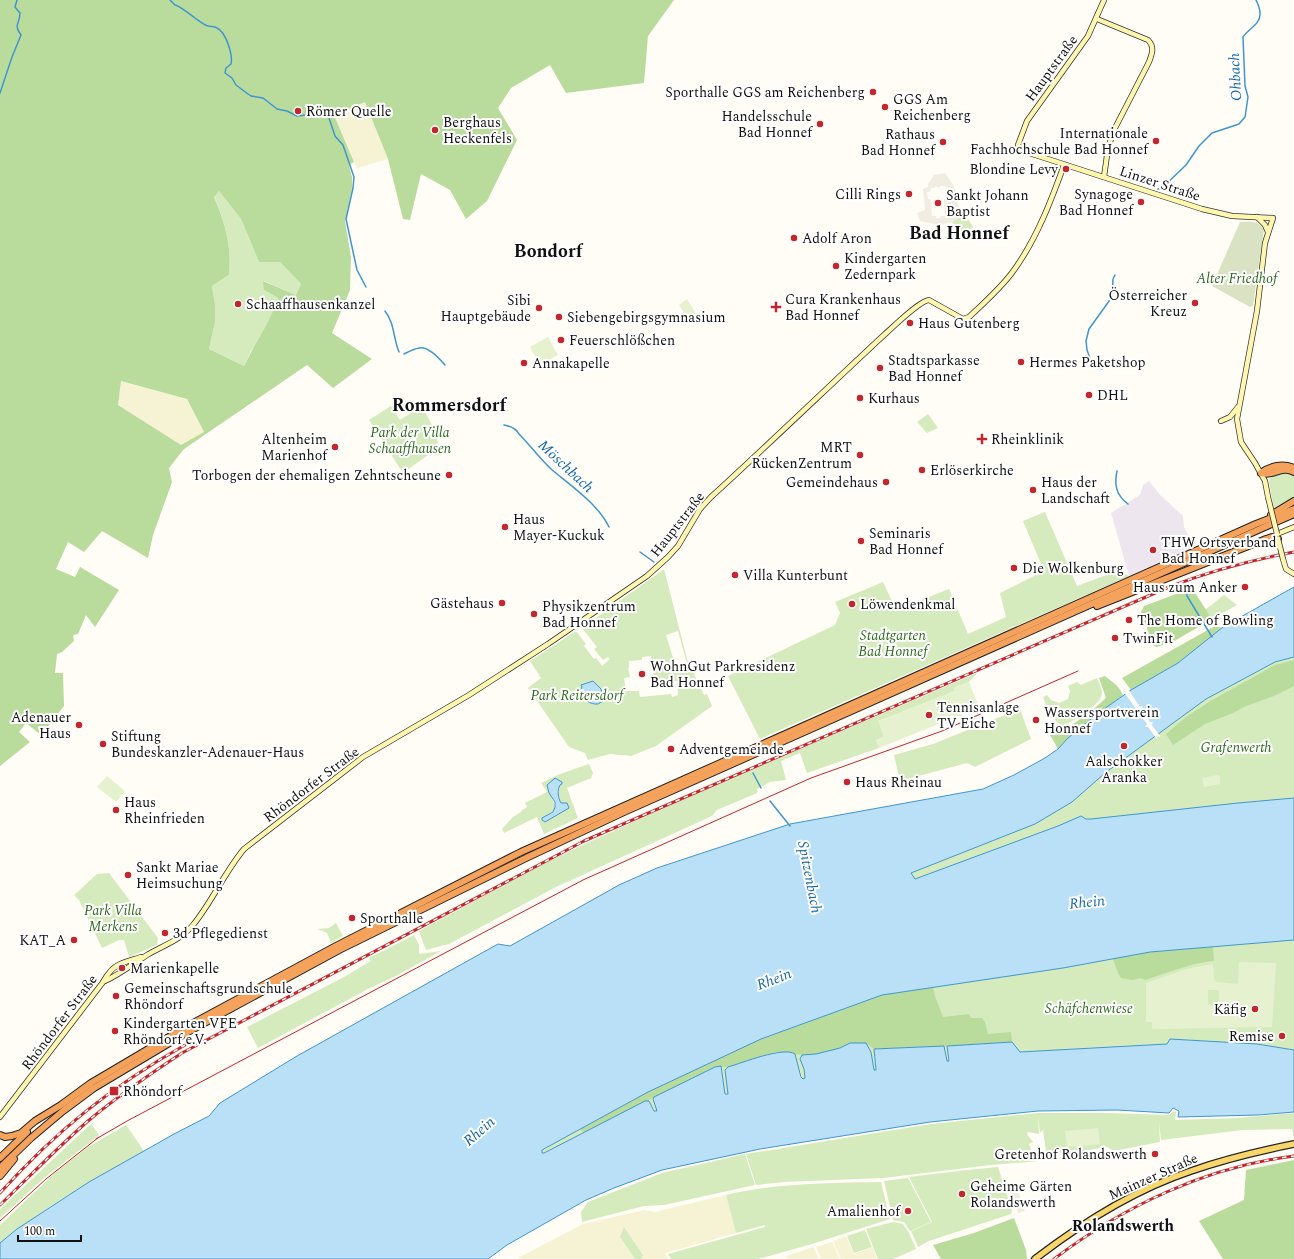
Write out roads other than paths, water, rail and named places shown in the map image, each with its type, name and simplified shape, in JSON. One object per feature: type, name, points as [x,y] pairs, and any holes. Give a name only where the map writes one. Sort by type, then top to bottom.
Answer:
[{"type":"highway","points":[[1261,473],[1268,469],[1282,465],[1287,465],[1294,468]]},
{"type":"highway","points":[[1261,473],[1271,474],[1283,470],[1290,470],[1294,472]]},
{"type":"highway","points":[[1265,481],[1271,474]]},
{"type":"highway","points":[[1256,524],[1294,501]]},
{"type":"highway","points":[[0,1135],[5,1137],[17,1134],[90,1083],[123,1066],[248,993],[338,944],[521,852],[1256,524],[1294,509]]},
{"type":"highway","points":[[136,1058],[212,1019],[301,970],[526,858],[624,812],[1294,514]]},
{"type":"highway","points":[[1070,613],[1080,612],[1124,596],[1222,556],[1277,536]]},
{"type":"highway","points":[[0,1168],[31,1138],[63,1111],[123,1066]]},
{"type":"highway","points":[[0,1158],[44,1116]]},
{"type":"highway","points":[[0,1176],[31,1138]]},
{"type":"main road","name":"Hauptstraße","points":[[1020,149],[1018,144],[1027,121],[1088,36],[1097,19],[1104,0]]},
{"type":"main road","points":[[1097,19],[1145,38],[1150,42],[1152,47],[1152,53],[1148,62],[1114,130],[1108,148],[1104,177]]},
{"type":"main road","name":"Linzer Straße","points":[[1020,149],[1064,165],[1218,213],[1236,216],[1273,218],[1268,232]]},
{"type":"main road","name":"Hauptstraße","points":[[519,662],[576,626],[647,576],[664,561],[678,546],[700,509],[711,497],[899,321],[926,300],[932,301],[963,319],[972,314],[1013,272],[1032,242],[1048,207],[1064,165]]},
{"type":"main road","points":[[1257,217],[1265,225],[1268,232],[1265,243],[1257,311],[1237,419],[1240,439],[1244,448],[1251,456],[1265,481],[1284,566],[1288,571],[1294,574]]},
{"type":"main road","points":[[1221,421],[1232,416],[1239,406]]},
{"type":"main road","points":[[1261,473],[1268,497]]},
{"type":"main road","points":[[1277,536],[1294,527]]},
{"type":"main road","name":"Rhöndorfer Straße","points":[[0,1117],[100,986],[105,981],[116,976],[188,931],[205,909],[234,861],[244,849],[363,757],[469,695],[519,662]]},
{"type":"main road","name":"Rhöndorfer Straße","points":[[105,981],[108,974],[116,965],[146,956]]},
{"type":"main road","points":[[111,970],[112,974],[116,976]]},
{"type":"main road","name":"Mainzer Straße","points":[[1035,1259],[1069,1233],[1094,1218],[1127,1199],[1167,1180],[1215,1163],[1294,1144]]},
{"type":"water","name":"Rhein","points":[[1294,587],[1294,657],[1275,662],[1206,699],[1105,773],[1072,802],[1035,824],[911,873],[915,879],[1081,816],[1086,819],[1091,819],[1294,798],[1294,940],[1150,952],[1063,968],[882,995],[761,1039],[648,1092],[542,1150],[542,1153],[645,1101],[649,1101],[654,1111],[657,1111],[653,1099],[654,1097],[715,1067],[721,1066],[725,1094],[728,1094],[725,1070],[728,1067],[752,1059],[782,1052],[790,1052],[795,1054],[801,1077],[803,1079],[805,1078],[804,1069],[800,1059],[802,1055],[816,1054],[840,1048],[850,1043],[866,1043],[871,1052],[874,1070],[876,1070],[874,1049],[944,1046],[947,1061],[949,1061],[947,1046],[1012,1042],[1020,1052],[1167,1044],[1170,1039],[1257,1044],[1294,1050],[1294,1112],[1258,1115],[1178,1117],[1179,1111],[1173,1108],[1169,1113],[1117,1110],[1038,1111],[930,1122],[760,1149],[662,1170],[614,1188],[586,1200],[507,1245],[488,1259],[0,1259],[0,1243],[17,1229],[89,1182],[209,1116],[220,1103],[297,1056],[498,944],[510,946],[619,885],[657,868],[790,824],[983,789],[1014,775],[1045,758],[1058,749],[1067,739],[1097,714],[1131,690],[1178,663],[1223,627]]},
{"type":"water","points":[[593,681],[601,689],[603,696],[603,701],[598,704],[592,704],[579,693],[582,687],[581,685]]},
{"type":"water","points":[[555,778],[562,782],[558,792],[560,801],[561,803],[567,803],[569,808],[545,822],[542,818],[553,812],[555,807],[555,802],[549,793],[547,785]]},
{"type":"waterway","name":"Möschbach","points":[[0,93],[21,35],[17,28],[20,17],[20,13],[15,7],[17,0]]},
{"type":"waterway","name":"Möschbach","points":[[170,0],[203,24],[220,30],[226,39],[231,55],[231,64],[226,68],[225,73],[232,78],[236,85],[248,94],[263,98],[277,109],[287,111],[297,116],[323,113],[329,118],[335,136],[343,145],[354,177],[346,219],[357,270],[366,287]]},
{"type":"waterway","name":"Ohbach","points":[[1158,189],[1162,188],[1186,165],[1199,146],[1212,133],[1239,124],[1245,117],[1248,97],[1245,86],[1243,37],[1260,17],[1260,10],[1256,0]]},
{"type":"waterway","name":"Ohbach","points":[[1102,369],[1091,361],[1087,350],[1086,341],[1089,329],[1112,297],[1113,279],[1115,275]]},
{"type":"waterway","name":"Möschbach","points":[[385,311],[391,321],[399,352]]},
{"type":"waterway","name":"Möschbach","points":[[404,354],[419,348],[426,349],[433,353],[445,365]]},
{"type":"waterway","name":"Möschbach","points":[[504,425],[516,430],[551,469],[575,488],[598,510],[609,527]]},
{"type":"waterway","name":"Ohbach","points":[[1117,471],[1116,485],[1118,493],[1128,504]]},
{"type":"waterway","name":"Möschbach","points":[[640,552],[654,562]]},
{"type":"waterway","name":"Ohbach","points":[[1187,593],[1187,596],[1212,637]]},
{"type":"waterway","name":"Spitzenbach","points":[[753,773],[761,788]]},
{"type":"waterway","name":"Spitzenbach","points":[[770,801],[790,826]]},
{"type":"tram line","points":[[96,1139],[127,1121],[583,880],[811,778],[942,731],[1078,671]]},
{"type":"tram line","points":[[0,1221],[46,1179],[99,1137]]},
{"type":"railway","points":[[0,1205],[88,1121],[134,1086],[182,1053],[584,841],[1169,587],[1231,566],[1294,552]]},
{"type":"railway","points":[[0,1193],[42,1149],[86,1111],[109,1093],[185,1045]]},
{"type":"railway","points":[[1054,1259],[1109,1222],[1137,1206],[1167,1192],[1198,1179],[1229,1169],[1261,1161],[1294,1156]]},
{"type":"place","name":"Sporthalle GGS am Reichenberg","points":[[873,92]]},
{"type":"place","name":"GGS Am Reichenberg","points":[[885,107]]},
{"type":"place","name":"Römer Quelle","points":[[298,111]]},
{"type":"place","name":"Handelsschule Bad Honnef","points":[[820,124]]},
{"type":"place","name":"Berghaus Heckenfels","points":[[435,130]]},
{"type":"place","name":"Internationale Fachhochschule Bad Honnef","points":[[1156,141]]},
{"type":"place","name":"Rathaus Bad Honnef","points":[[943,142]]},
{"type":"place","name":"Blondine Levy","points":[[1066,169]]},
{"type":"place","name":"Cilli Rings","points":[[909,194]]},
{"type":"place","name":"Synagoge Bad Honnef","points":[[1141,202]]},
{"type":"place","name":"Sankt Johann Baptist","points":[[938,203]]},
{"type":"place","name":"Adolf Aron","points":[[794,238]]},
{"type":"place","name":"Kindergarten Zedernpark","points":[[836,266]]},
{"type":"place","name":"Österreicher Kreuz","points":[[1195,303]]},
{"type":"place","name":"Schaaffhausenkanzel","points":[[238,304]]},
{"type":"place","name":"Cura Krankenhaus Bad Honnef","points":[[776,307]]},
{"type":"place","name":"Sibi Hauptgebäude","points":[[539,308]]},
{"type":"place","name":"Siebengebirgsgymnasium","points":[[559,317]]},
{"type":"place","name":"Haus Gutenberg","points":[[910,323]]},
{"type":"place","name":"Feuerschlößchen","points":[[561,340]]},
{"type":"place","name":"Hermes Paketshop","points":[[1021,362]]},
{"type":"place","name":"Annakapelle","points":[[524,363]]},
{"type":"place","name":"Stadtsparkasse Bad Honnef","points":[[880,368]]},
{"type":"place","name":"DHL","points":[[1089,395]]},
{"type":"place","name":"Kurhaus","points":[[860,398]]},
{"type":"place","name":"Rheinklinik","points":[[982,439]]},
{"type":"place","name":"Altenheim Marienhof","points":[[335,447]]},
{"type":"place","name":"MRT RückenZentrum","points":[[860,455]]},
{"type":"place","name":"Erlöserkirche","points":[[922,470]]},
{"type":"place","name":"Torbogen der ehemaligen Zehntscheune","points":[[449,475]]},
{"type":"place","name":"Gemeindehaus","points":[[886,482]]},
{"type":"place","name":"Haus der Landschaft","points":[[1033,490]]},
{"type":"place","name":"Haus Mayer-Kuckuk","points":[[505,527]]},
{"type":"place","name":"Seminaris Bad Honnef","points":[[861,541]]},
{"type":"place","name":"THW Ortsverband Bad Honnef","points":[[1153,550]]},
{"type":"place","name":"Die Wolkenburg","points":[[1014,568]]},
{"type":"place","name":"Villa Kunterbunt","points":[[735,575]]},
{"type":"place","name":"Haus zum Anker","points":[[1245,587]]},
{"type":"place","name":"Gästehaus","points":[[502,603]]},
{"type":"place","name":"Löwendenkmal","points":[[852,604]]},
{"type":"place","name":"Physikzentrum Bad Honnef","points":[[534,614]]},
{"type":"place","name":"The Home of Bowling","points":[[1129,620]]},
{"type":"place","name":"TwinFit","points":[[1115,638]]},
{"type":"place","name":"WohnGut Parkresidenz Bad Honnef","points":[[642,674]]},
{"type":"place","name":"Tennisanlage TV Eiche","points":[[929,715]]},
{"type":"place","name":"Wassersportverein Honnef","points":[[1036,720]]},
{"type":"place","name":"Adenauer Haus","points":[[79,725]]},
{"type":"place","name":"Stiftung Bundeskanzler-Adenauer-Haus","points":[[103,744]]},
{"type":"place","name":"Aalschokker Aranka","points":[[1124,746]]},
{"type":"place","name":"Adventgemeinde","points":[[671,749]]},
{"type":"place","name":"Haus Rheinau","points":[[847,782]]},
{"type":"place","name":"Haus Rheinfrieden","points":[[116,810]]},
{"type":"place","name":"Sankt Mariae Heimsuchung","points":[[128,875]]},
{"type":"place","name":"Sporthalle","points":[[352,918]]},
{"type":"place","name":"3d Pflegedienst","points":[[165,933]]},
{"type":"place","name":"KAT_A","points":[[74,940]]},
{"type":"place","name":"Marienkapelle","points":[[122,968]]},
{"type":"place","name":"Gemeinschaftsgrundschule Rhöndorf","points":[[116,996]]},
{"type":"place","name":"Käfig","points":[[1255,1009]]},
{"type":"place","name":"Kindergarten VFE Rhöndorf e.V.","points":[[115,1031]]},
{"type":"place","name":"Remise","points":[[1282,1036]]},
{"type":"place","name":"Rhöndorf","points":[[114,1091]]},
{"type":"place","name":"Gretenhof Rolandswerth","points":[[1155,1154]]},
{"type":"place","name":"Geheime Gärten Rolandswerth","points":[[962,1194]]},
{"type":"place","name":"Amalienhof","points":[[908,1211]]},
{"type":"district","name":"Bad Honnef","points":[[959,233]]},
{"type":"district","name":"Bondorf","points":[[548,251]]},
{"type":"district","name":"Rommersdorf","points":[[449,405]]},
{"type":"district","name":"Rolandswerth","points":[[1123,1225]]},
{"type":"park label","name":"Alter Friedhof","points":[[1237,278]]},
{"type":"park label","name":"Park der Villa Schaaffhausen","points":[[410,440]]},
{"type":"park label","name":"Stadtgarten Bad Honnef","points":[[893,644]]},
{"type":"park label","name":"Park Reitersdorf","points":[[577,695]]},
{"type":"park label","name":"Grafenwerth","points":[[1236,747]]},
{"type":"park label","name":"Park Villa Merkens","points":[[113,918]]},
{"type":"park label","name":"Schäfchenwiese","points":[[1089,1008]]}]
